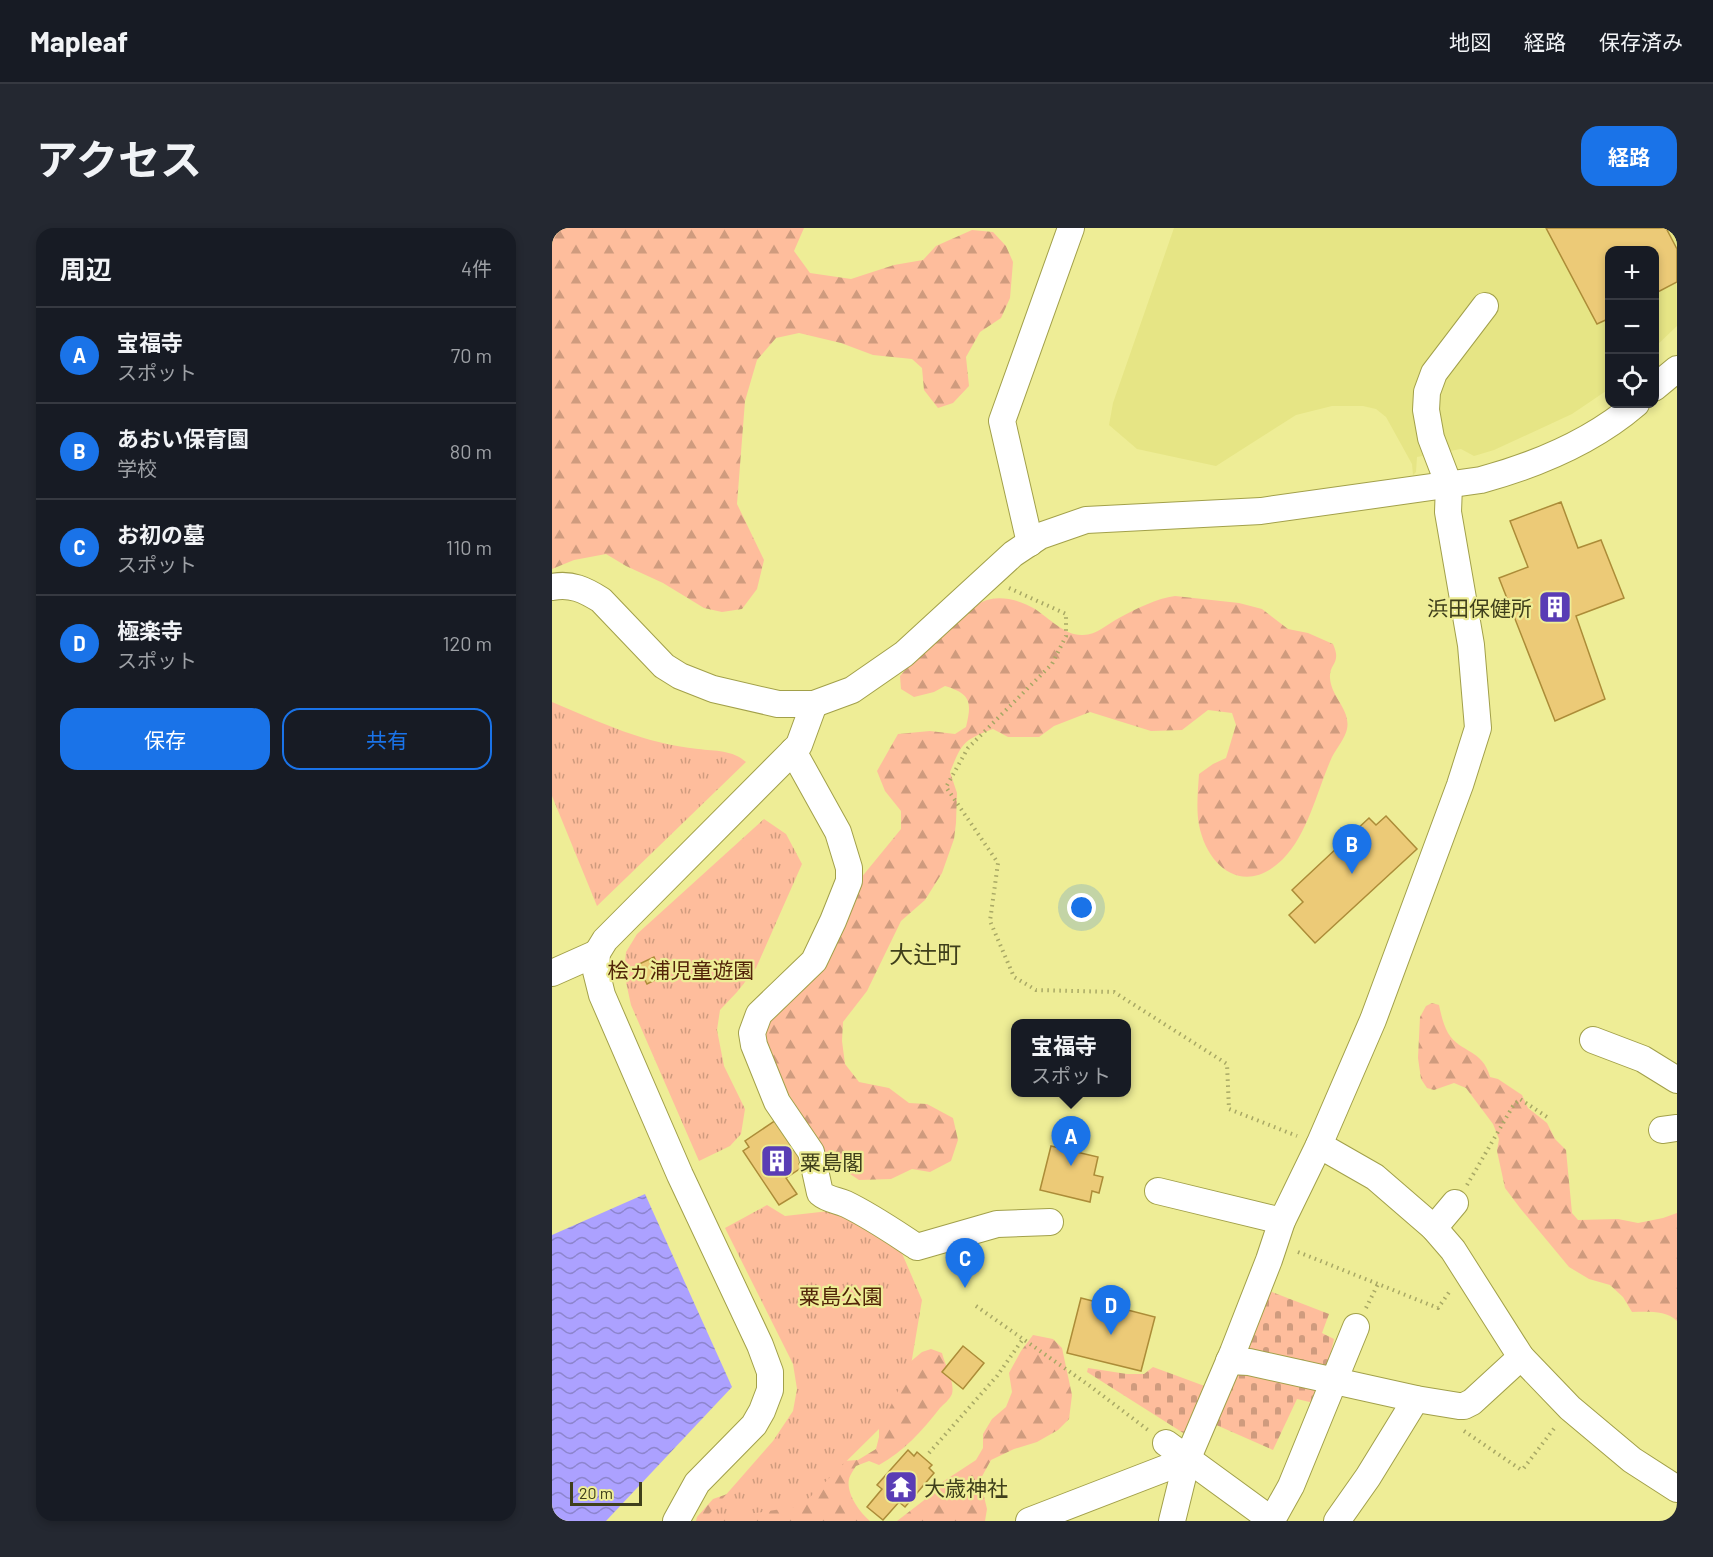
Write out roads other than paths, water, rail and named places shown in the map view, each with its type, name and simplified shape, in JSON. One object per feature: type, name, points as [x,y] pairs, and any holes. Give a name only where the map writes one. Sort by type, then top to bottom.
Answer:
[{"type":"street","points":[[1030,543],[1002,421],[1071,228]]},
{"type":"street","points":[[1172,1521],[1187,1460],[1229,1361],[1278,1232],[1373,1020],[1478,728],[1471,645],[1448,512],[1449,485],[1431,438],[1426,410],[1428,392],[1434,373],[1485,306]]},
{"type":"street","points":[[1659,384],[1677,369]]},
{"type":"street","points":[[552,587],[574,586],[601,600],[664,666],[694,683],[778,704],[814,704],[852,690],[904,654],[1013,554],[1040,536],[1086,520],[1261,512],[1481,480],[1503,474],[1556,453],[1618,420],[1632,408]]},
{"type":"street","points":[[676,1521],[698,1483],[754,1425],[770,1390],[770,1372],[760,1345],[680,1175],[602,995],[596,971],[597,953],[605,940],[634,908],[799,745],[814,704]]},
{"type":"street","points":[[793,751],[837,832],[849,868],[849,881],[814,961],[759,1014],[752,1033],[758,1056],[777,1102],[811,1152],[820,1193],[828,1200],[844,1203],[881,1223],[917,1247],[997,1224],[1050,1222]]},
{"type":"street","points":[[552,973],[597,953]]},
{"type":"street","points":[[1593,1040],[1642,1059],[1677,1080]]},
{"type":"street","points":[[1319,1144],[1375,1178],[1434,1228],[1453,1250],[1521,1357],[1570,1408],[1632,1460],[1677,1489]]},
{"type":"street","points":[[1158,1191],[1278,1232]]},
{"type":"street","points":[[1434,1228],[1455,1203]]},
{"type":"street","points":[[1166,1443],[1273,1520],[1291,1486],[1356,1327]]},
{"type":"street","points":[[1229,1361],[1249,1362],[1416,1399],[1464,1406],[1472,1402],[1521,1357]]},
{"type":"street","points":[[1337,1521],[1368,1477],[1416,1399]]},
{"type":"street","points":[[1029,1521],[1187,1460]]},
{"type":"water","points":[[645,1194],[732,1387],[606,1521],[552,1521],[552,1235]]},
{"type":"place","name":"浜田保健所","points":[[1555,607]]},
{"type":"place","name":"あおい保育園","points":[[1352,874]]},
{"type":"place","name":"粟島閣","points":[[777,1161]]},
{"type":"place","name":"宝福寺","points":[[1071,1166]]},
{"type":"place","name":"お初の墓","points":[[965,1288]]},
{"type":"place","name":"極楽寺","points":[[1111,1335]]},
{"type":"place","name":"大歳神社","points":[[901,1487]]},
{"type":"district","name":"大辻町","points":[[925,953]]},
{"type":"park label","name":"桧ヵ浦児童遊園","points":[[681,969]]},
{"type":"park label","name":"粟島公園","points":[[841,1295]]}]
